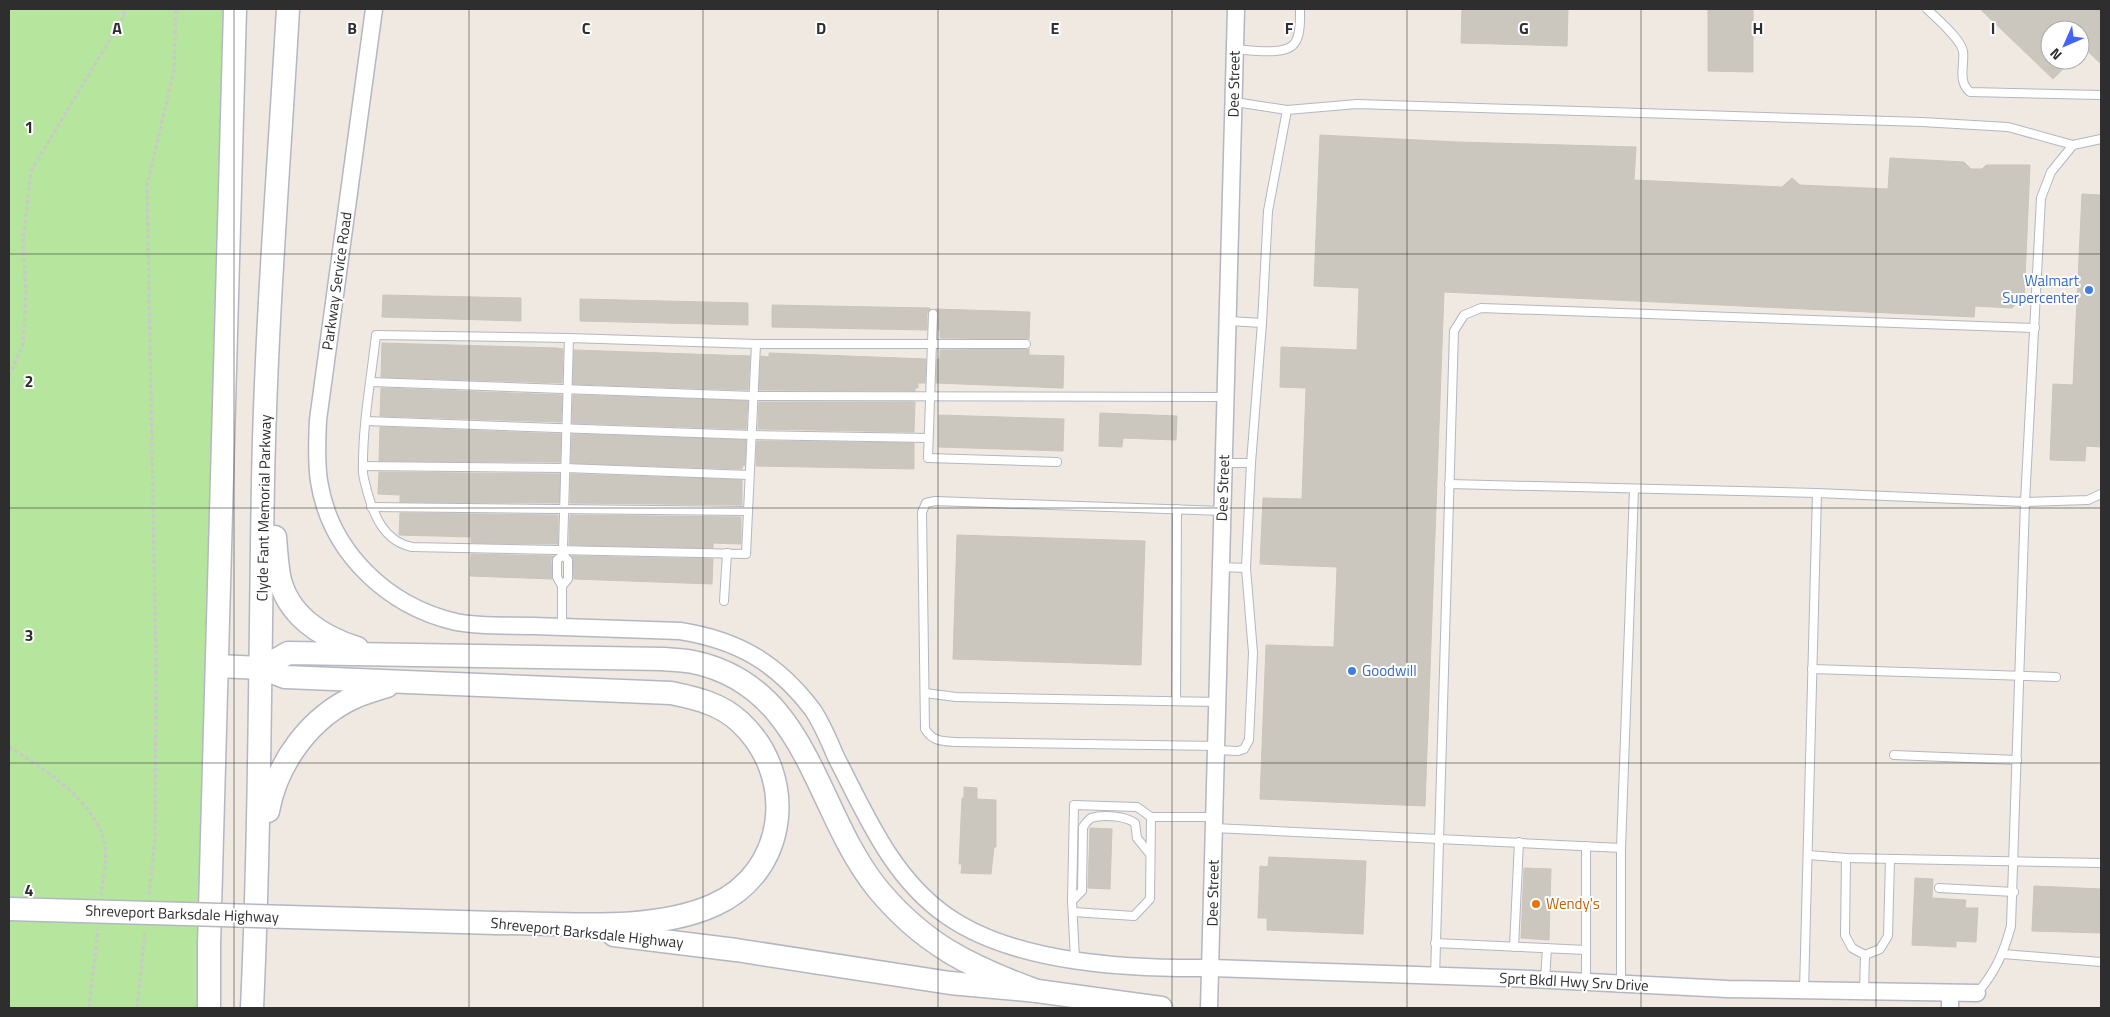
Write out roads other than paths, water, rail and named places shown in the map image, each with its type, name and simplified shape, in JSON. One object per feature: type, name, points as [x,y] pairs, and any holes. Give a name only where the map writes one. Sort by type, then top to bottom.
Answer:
[{"type":"main road","points":[[209,1008],[209,945],[235,9]]},
{"type":"main road","name":"Clyde Fant Memorial Parkway","points":[[252,1008],[258,882],[263,480],[272,267],[288,9]]},
{"type":"main road","points":[[263,480],[273,523],[279,576],[285,594],[295,611],[315,629],[335,641],[377,654]]},
{"type":"main road","points":[[262,668],[288,653],[663,659],[692,662],[721,670],[759,693],[772,706],[794,735],[804,750],[843,834],[864,870],[898,911],[930,939],[966,962],[987,973],[1037,991]]},
{"type":"main road","points":[[217,666],[262,668],[286,677],[671,693],[697,698],[721,708],[739,721],[756,739],[769,760],[776,784],[778,808],[774,834],[764,858],[749,880],[727,898],[688,915],[632,924],[496,923]]},
{"type":"main road","points":[[258,882],[269,808],[275,784],[286,761],[315,724],[335,708],[358,696],[398,683]]},
{"type":"main road","name":"Shreveport Barksdale Highway","points":[[9,909],[496,923],[673,941],[950,983],[1037,991],[1160,1008]]},
{"type":"street","name":"Parkway Service Road","points":[[374,9],[318,420],[319,481],[327,512],[346,548],[368,576],[422,611],[457,622],[474,624],[562,627]]},
{"type":"street","name":"Dee Street","points":[[1211,968],[1236,9]]},
{"type":"street","name":"Sprt Bkdl Hwy Srv Drive","points":[[562,627],[680,631],[706,635],[732,644],[761,660],[788,682],[814,711],[871,827],[911,886],[947,916],[978,934],[1025,950],[1089,962],[1166,968],[1211,968],[1864,992],[1950,1001],[1977,993]]},
{"type":"street","points":[[1209,1008],[1211,968]]},
{"type":"lane","points":[[1235,49],[1278,51],[1287,49],[1294,44],[1297,36],[1300,9]]},
{"type":"lane","points":[[1927,9],[1961,44],[1963,53],[1962,80],[1970,92],[2101,95]]},
{"type":"lane","points":[[1234,102],[1287,110],[1357,104],[1922,122],[2008,127],[2073,145],[2101,138]]},
{"type":"lane","points":[[1223,511],[935,501],[926,503],[922,512],[924,693],[925,729],[929,736],[938,741],[1216,748],[1238,751],[1244,749],[1249,740],[1253,653],[1246,568],[1268,211],[1287,110]]},
{"type":"lane","points":[[1977,993],[1988,980],[2003,954],[2011,926],[2014,892],[2025,502],[2041,198],[2051,172],[2073,145]]},
{"type":"lane","points":[[1434,977],[1454,331],[1464,315],[1482,308],[2035,328]]},
{"type":"lane","points":[[934,314],[931,345],[928,458],[1058,462]]},
{"type":"lane","points":[[1229,321],[1262,323]]},
{"type":"lane","points":[[756,344],[746,554],[563,552],[412,546],[401,544],[389,537],[381,526],[372,506],[363,474],[366,421],[376,335],[569,338],[756,344],[1026,344]]},
{"type":"lane","points":[[562,627],[562,586],[568,578],[568,560],[563,552],[569,338]]},
{"type":"lane","points":[[371,382],[753,396],[1226,397]]},
{"type":"lane","points":[[366,421],[751,435],[928,438]]},
{"type":"lane","points":[[1224,463],[1252,463]]},
{"type":"lane","points":[[363,466],[565,468],[749,475]]},
{"type":"lane","points":[[1449,484],[1817,493],[2025,502],[2088,500],[2101,494]]},
{"type":"lane","points":[[1621,984],[1622,848],[1634,489]]},
{"type":"lane","points":[[1804,990],[1817,493]]},
{"type":"lane","points":[[372,506],[748,511]]},
{"type":"lane","points":[[1176,700],[1177,508]]},
{"type":"lane","points":[[724,601],[727,553]]},
{"type":"lane","points":[[1221,567],[1246,568]]},
{"type":"lane","points":[[1812,669],[2056,678]]},
{"type":"lane","points":[[924,693],[956,697],[1217,702]]},
{"type":"lane","points":[[1894,755],[2017,760]]},
{"type":"lane","points":[[1075,959],[1072,901],[1074,805],[1137,807],[1151,817],[1214,822],[1439,839],[1622,848]]},
{"type":"lane","points":[[1072,901],[1082,891],[1083,827],[1089,819],[1098,817],[1127,818],[1135,823],[1137,838],[1150,854]]},
{"type":"lane","points":[[1073,912],[1134,916],[1150,899],[1151,817]]},
{"type":"lane","points":[[1514,947],[1519,842]]},
{"type":"lane","points":[[1586,846],[1586,982]]},
{"type":"lane","points":[[1808,855],[1846,858],[2101,862]]},
{"type":"lane","points":[[1846,858],[1844,935],[1852,948],[1865,955]]},
{"type":"lane","points":[[1865,955],[1880,949],[1888,936],[1890,859]]},
{"type":"lane","points":[[1939,888],[2014,892]]},
{"type":"lane","points":[[1436,943],[1586,950]]},
{"type":"lane","points":[[1545,980],[1547,948]]},
{"type":"lane","points":[[2003,954],[2101,962]]},
{"type":"lane","points":[[1864,992],[1865,955]]},
{"type":"place","name":"Walmart Supercenter","points":[[2089,290]]},
{"type":"place","name":"Goodwill","points":[[1352,671]]},
{"type":"place","name":"Wendy's","points":[[1536,904]]}]
